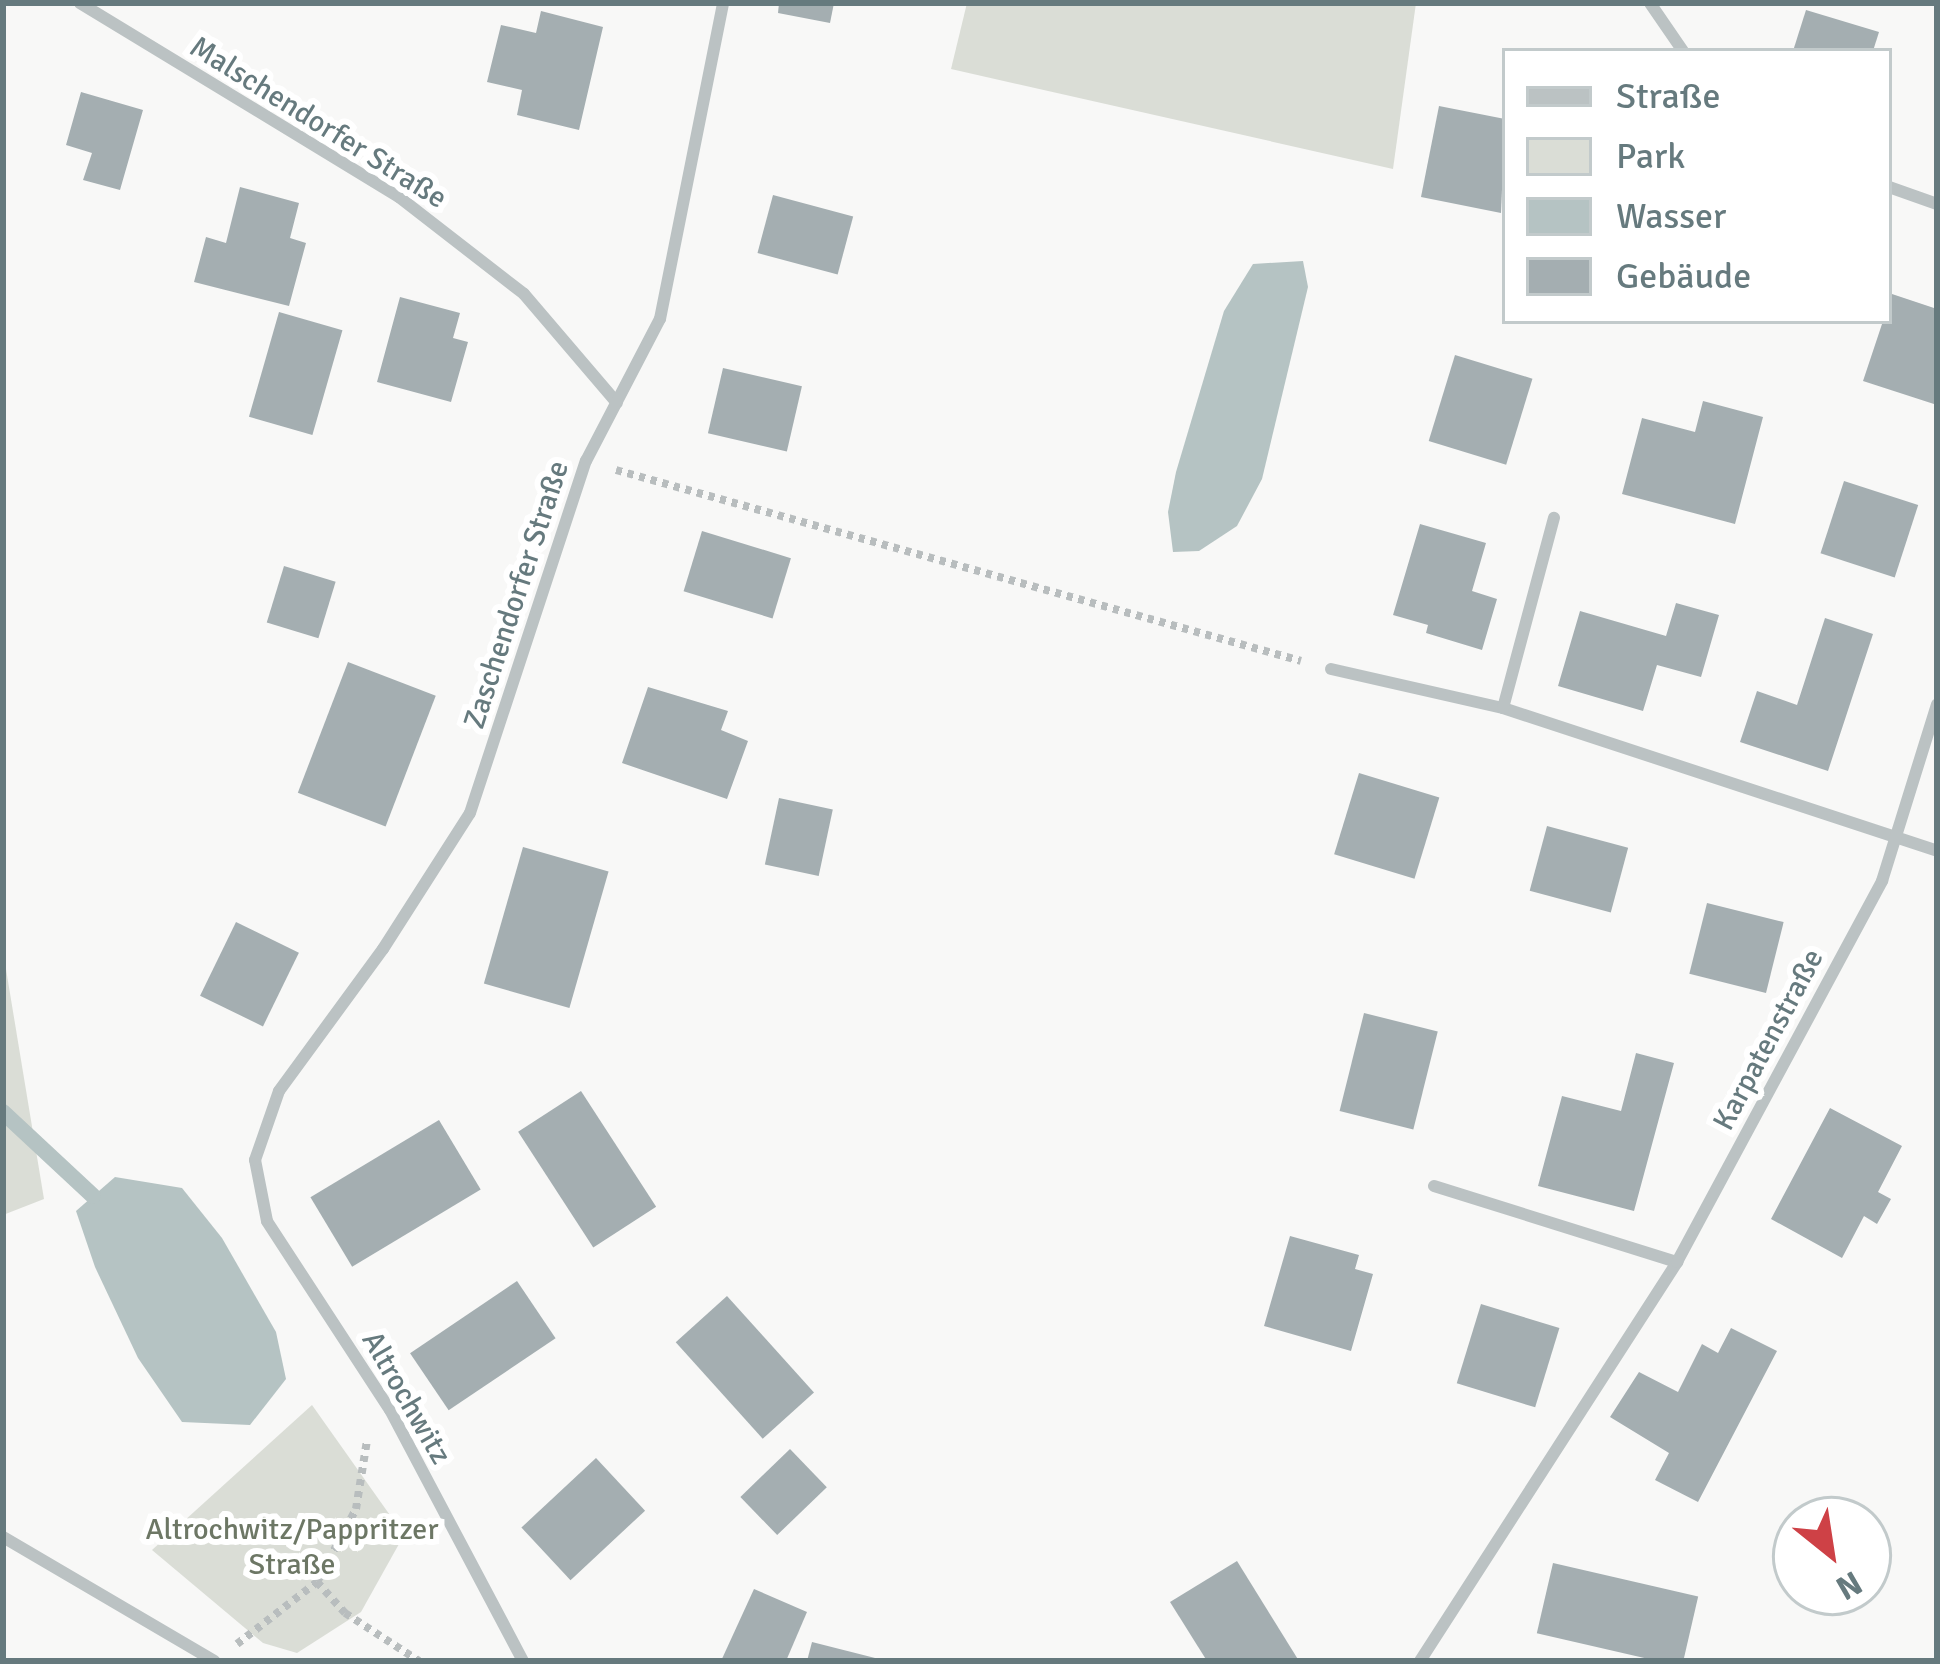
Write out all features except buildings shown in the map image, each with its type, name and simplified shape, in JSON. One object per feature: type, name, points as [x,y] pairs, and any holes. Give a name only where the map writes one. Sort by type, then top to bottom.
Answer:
[{"type":"street","name":"Malschendorfer Straße","points":[[80,3],[399,197],[524,294],[616,403]]},
{"type":"street","name":"Zaschendorfer Straße","points":[[255,1160],[279,1090],[383,949],[470,813],[586,461],[660,319],[723,3]]},
{"type":"street","points":[[1650,3],[1681,48]]},
{"type":"street","points":[[1892,188],[1937,204]]},
{"type":"street","points":[[1503,708],[1554,518]]},
{"type":"street","points":[[1331,669],[1503,708],[1937,851]]},
{"type":"street","name":"Karpatenstraße","points":[[1420,1661],[1677,1262],[1882,881],[1937,704]]},
{"type":"street","name":"Altrochwitz","points":[[255,1160],[268,1221],[390,1410],[523,1661]]},
{"type":"street","points":[[1434,1186],[1677,1262]]},
{"type":"street","points":[[3,1537],[214,1661]]},
{"type":"path","points":[[586,461],[1331,669]]},
{"type":"path","points":[[228,1652],[317,1582],[356,1509],[362,1446],[390,1410]]},
{"type":"path","points":[[317,1582],[345,1612],[418,1661]]},
{"type":"green space","points":[[967,3],[1416,3],[1393,169],[951,69]]},
{"type":"green space","points":[[3,951],[44,1199],[3,1215]]},
{"type":"green space","name":"Altrochwitz/Pappritzer Straße","points":[[312,1405],[404,1535],[361,1612],[297,1653],[263,1643],[152,1550]]},
{"type":"water","points":[[1303,261],[1308,287],[1262,479],[1237,526],[1199,551],[1173,552],[1168,512],[1176,472],[1224,311],[1253,264]]},
{"type":"water","points":[[115,1177],[182,1188],[222,1238],[276,1332],[286,1379],[250,1425],[182,1422],[138,1358],[95,1267],[76,1211]]},
{"type":"waterway","points":[[3,1112],[93,1196]]}]
